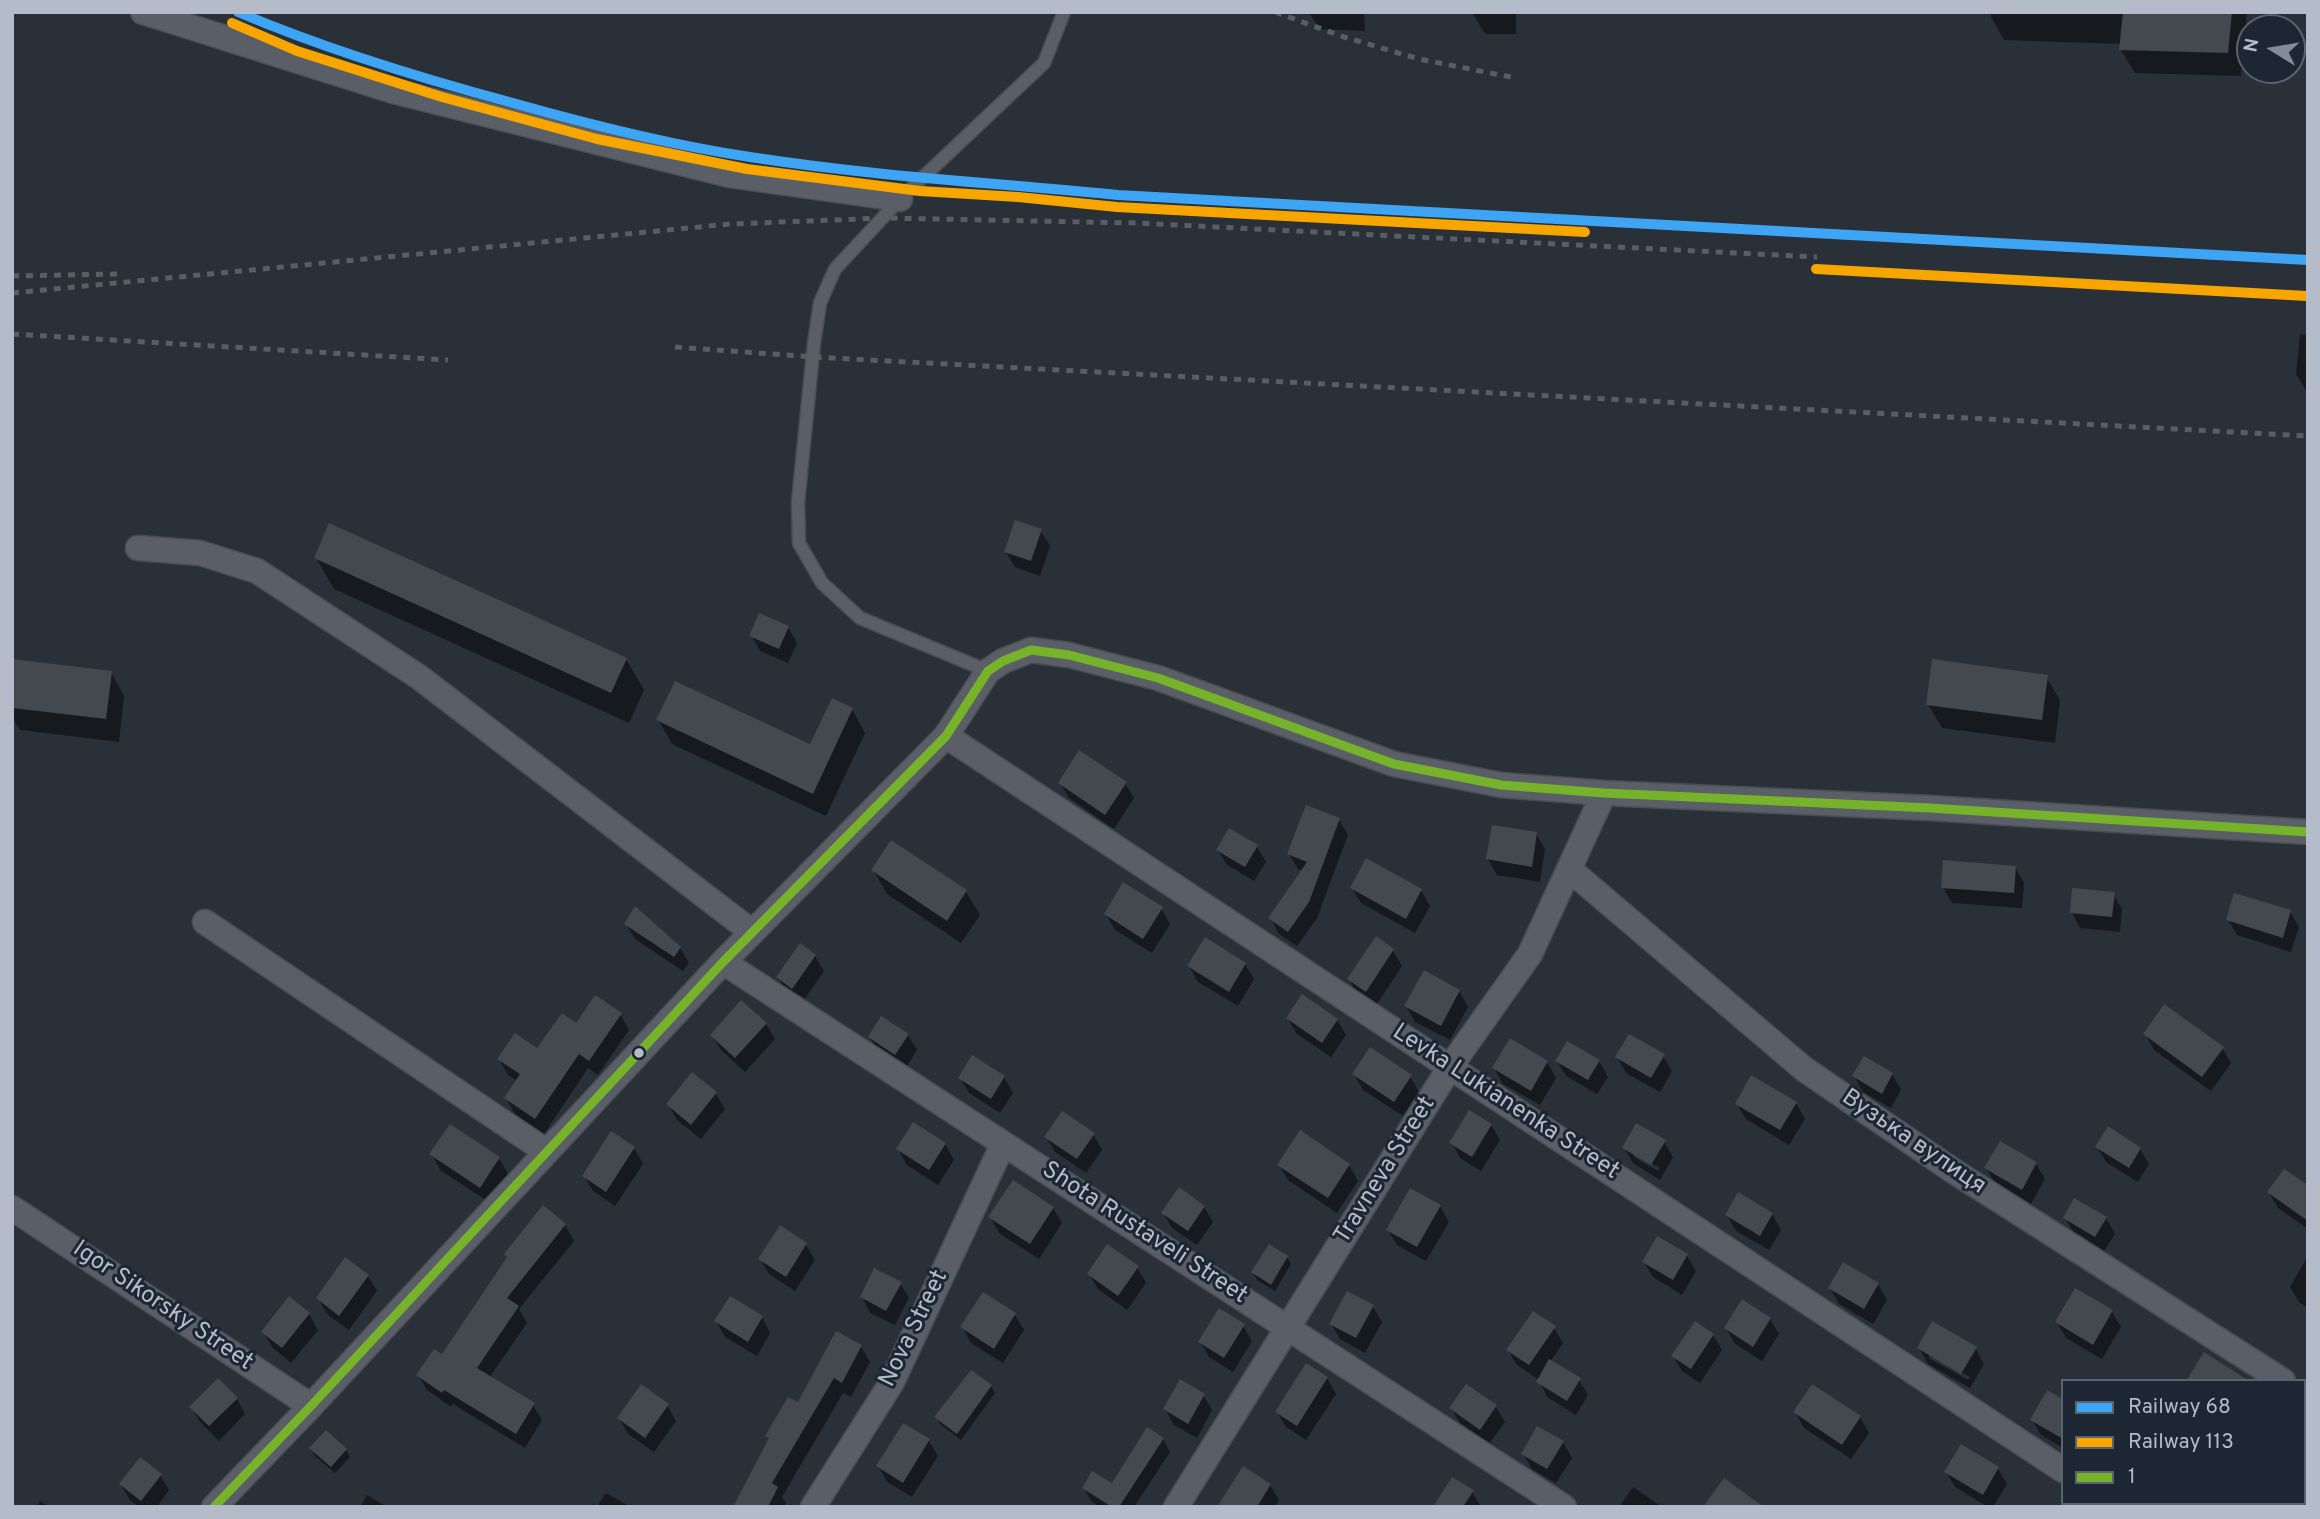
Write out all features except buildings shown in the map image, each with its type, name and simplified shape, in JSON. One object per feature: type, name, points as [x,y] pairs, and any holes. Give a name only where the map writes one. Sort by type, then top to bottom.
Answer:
[{"type":"street","points":[[143,12],[393,91],[729,175],[900,199]]},
{"type":"street","points":[[138,548],[200,553],[257,571],[419,677],[752,932]]},
{"type":"street","points":[[214,1507],[723,962],[946,736],[988,671],[1003,661],[1031,650],[1069,655],[1158,678],[1394,764],[1501,785],[2308,832]]},
{"type":"street","name":"Levka Lukianenka Street","points":[[946,736],[2061,1469]]},
{"type":"street","name":"Travneva Street","points":[[1176,1507],[1450,1067],[1530,954],[1604,793]]},
{"type":"street","name":"Вузька вулиця","points":[[1569,869],[1804,1069],[1952,1170],[2280,1379]]},
{"type":"street","points":[[205,922],[547,1152]]},
{"type":"street","name":"Shota Rustaveli Street","points":[[723,962],[1564,1507]]},
{"type":"street","name":"Nova Street","points":[[813,1507],[892,1382],[1003,1144]]},
{"type":"street","name":"Igor Sikorsky Street","points":[[12,1208],[311,1406]]},
{"type":"lane","points":[[988,671],[860,618],[822,583],[799,543],[798,502],[814,343],[820,303],[835,268],[900,199],[1044,63],[1064,12]]},
{"type":"railway","points":[[1275,12],[1344,37],[1419,59],[1516,78]]},
{"type":"railway","points":[[12,293],[730,224],[885,218],[1136,223],[1817,257]]},
{"type":"railway","points":[[12,276],[117,274]]},
{"type":"railway","points":[[12,334],[448,360]]},
{"type":"railway","points":[[675,347],[813,357],[2308,436]]},
{"type":"rail line","name":"68","points":[[238,12],[305,39],[374,62],[572,119],[690,147],[842,169],[1118,195],[2308,260]]},
{"type":"rail line","name":"113","points":[[232,23],[297,51],[442,97],[597,139],[747,169],[920,191],[1117,207],[1585,232]]},
{"type":"rail line","name":"113","points":[[1816,269],[2307,296]]},
{"type":"transit line","name":"1","points":[[214,1507],[723,962],[946,736],[988,671],[1003,661],[1031,650],[1069,655],[1158,678],[1394,764],[1501,785],[2308,832]]}]
